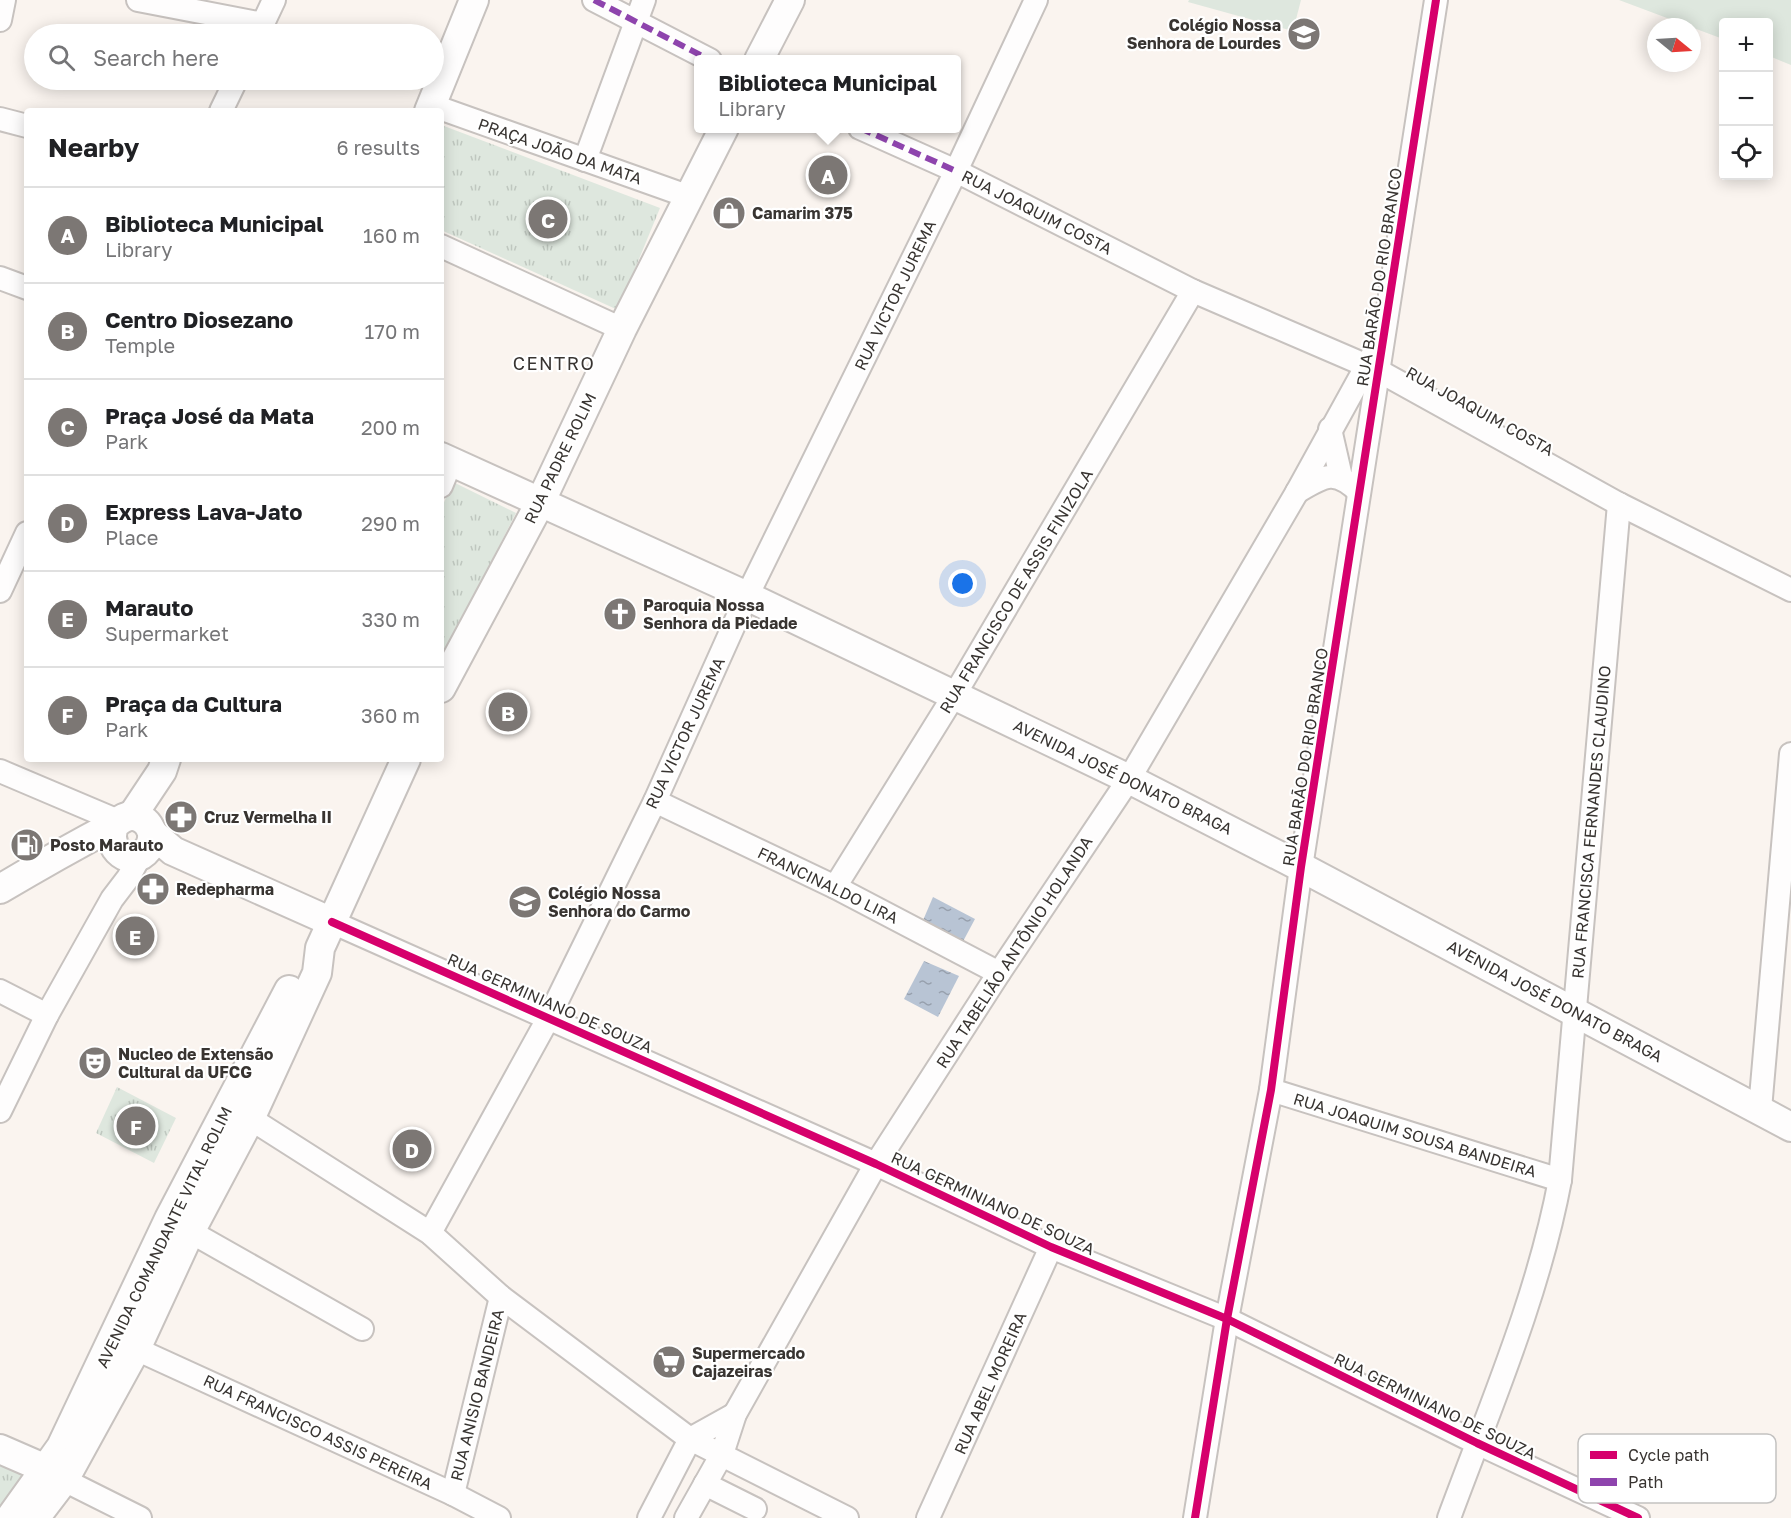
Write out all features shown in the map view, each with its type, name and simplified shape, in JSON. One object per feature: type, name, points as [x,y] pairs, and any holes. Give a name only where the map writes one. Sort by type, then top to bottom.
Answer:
[{"type":"main road","points":[[444,74],[474,0]]},
{"type":"main road","points":[[762,55],[790,0]]},
{"type":"main road","points":[[430,108],[437,90]]},
{"type":"main road","name":"RUA PADRE ROLIM","points":[[444,682],[540,503],[622,329],[722,133]]},
{"type":"main road","name":"AVENIDA JOSÉ DONATO BRAGA","points":[[444,468],[540,503],[747,596],[956,694],[1301,867],[1791,1127]]},
{"type":"main road","points":[[137,839],[332,922],[405,762]]},
{"type":"main road","points":[[0,889],[65,849],[81,857],[94,858],[137,839],[157,807],[164,765]]},
{"type":"main road","name":"AVENIDA COMANDANTE VITAL ROLIM","points":[[10,1518],[55,1475],[61,1447],[239,1112],[317,973],[320,948],[332,922]]},
{"type":"main road","name":"AVENIDA COMANDANTE VITAL ROLIM","points":[[35,1518],[55,1475],[136,1349],[179,1226]]},
{"type":"main road","points":[[0,1449],[55,1475]]},
{"type":"street","points":[[0,20],[4,0]]},
{"type":"street","points":[[138,0],[240,24]]},
{"type":"street","points":[[263,24],[273,0]]},
{"type":"street","points":[[594,0],[701,55]]},
{"type":"street","points":[[585,160],[644,0]]},
{"type":"street","name":"RUA VICTOR JUREMA","points":[[430,1233],[549,1017],[655,801],[747,596],[956,171],[1036,0]]},
{"type":"street","name":"RUA BARĀO DO RIO BRANCO","points":[[1195,1518],[1227,1319],[1271,1090],[1301,867],[1359,492],[1373,368],[1385,333],[1436,0]]},
{"type":"street","points":[[222,108],[231,90]]},
{"type":"street","name":"PRAÇA JOÃO DA MATA","points":[[444,113],[690,196]]},
{"type":"street","points":[[0,119],[24,125]]},
{"type":"street","name":"RUA JOAQUIM COSTA","points":[[869,133],[956,171],[1193,291],[1373,368],[1619,504],[1791,590]]},
{"type":"street","points":[[444,247],[622,329]]},
{"type":"street","points":[[0,278],[24,287]]},
{"type":"street","name":"RUA FRANCISCO DE ASSIS FINIZOLA","points":[[834,887],[956,694],[1193,291]]},
{"type":"street","name":"RUA TABELIÃO ANTÔNIO HOLANDA","points":[[686,1518],[722,1454],[735,1414],[876,1164],[999,973],[1129,779],[1297,492],[1330,429],[1373,368]]},
{"type":"street","points":[[1330,429],[1341,477]]},
{"type":"street","points":[[1297,492],[1316,480],[1332,476],[1341,477],[1359,492]]},
{"type":"street","name":"RUA FRANCISCA FERNANDES CLAUDINO","points":[[1449,1518],[1519,1331],[1550,1229],[1560,1180],[1619,504]]},
{"type":"street","points":[[0,591],[24,539]]},
{"type":"street","points":[[1760,1109],[1791,754]]},
{"type":"street","points":[[0,771],[137,839],[112,898],[46,1014],[0,1111]]},
{"type":"street","name":"FRANCINALDO LIRA","points":[[655,801],[834,887],[999,973]]},
{"type":"street","name":"RUA GERMINIANO DE SOUZA","points":[[332,922],[876,1164],[1051,1247],[1227,1319],[1477,1443],[1578,1490]]},
{"type":"street","points":[[0,991],[46,1014]]},
{"type":"street","name":"RUA JOAQUIM SOUSA BANDEIRA","points":[[1271,1090],[1560,1180]]},
{"type":"street","points":[[239,1112],[430,1233],[501,1297],[690,1439],[847,1518]]},
{"type":"street","points":[[179,1226],[362,1329]]},
{"type":"street","name":"RUA ABEL MOREIRA","points":[[928,1518],[1051,1247]]},
{"type":"street","name":"RUA ANISIO BANDEIRA","points":[[453,1494],[501,1297]]},
{"type":"street","name":"RUA FRANCISCO ASSIS PEREIRA","points":[[136,1349],[453,1494],[500,1518]]},
{"type":"street","points":[[649,1518],[690,1439],[735,1414]]},
{"type":"street","points":[[55,1475],[140,1518]]},
{"type":"street","points":[[705,1484],[755,1509]]},
{"type":"street","name":"RUA GERMINIANO DE SOUZA","points":[[1606,1503],[1638,1518]]},
{"type":"green space","points":[[1189,0],[1301,0],[1293,31],[1188,2]]},
{"type":"green space","points":[[1619,0],[1791,0],[1791,65],[1773,58],[1773,18],[1719,18],[1719,38],[1701,31],[1701,18],[1667,18]]},
{"type":"green space","points":[[444,126],[660,208],[618,310],[444,231]]},
{"type":"green space","points":[[453,482],[516,513],[444,655],[444,502]]},
{"type":"green space","points":[[117,1087],[176,1118],[154,1163],[96,1133]]},
{"type":"green space","points":[[0,1464],[26,1476],[0,1511]]},
{"type":"water","points":[[933,897],[975,919],[960,947],[921,925]]},
{"type":"water","points":[[924,961],[959,976],[938,1017],[904,999]]},
{"type":"marked path","points":[[594,0],[700,55]]},
{"type":"marked path","points":[[871,133],[956,171]]},
{"type":"cycle path","points":[[1195,1518],[1227,1319],[1271,1090],[1301,867],[1436,0]]},
{"type":"cycle path","points":[[332,922],[876,1164],[1051,1247],[1227,1319],[1477,1443],[1578,1490]]},
{"type":"cycle path","points":[[1606,1503],[1638,1518]]},
{"type":"place","name":"Colégio Nossa Senhora de Lourdes","points":[[1304,34]]},
{"type":"place","name":"Biblioteca Municipal","points":[[828,175]]},
{"type":"place","name":"Camarim 375","points":[[729,213]]},
{"type":"place","name":"Praça José da Mata","points":[[548,219]]},
{"type":"place","name":"Paroquia Nossa Senhora da Piedade","points":[[620,614]]},
{"type":"place","name":"Centro Diosezano","points":[[508,712]]},
{"type":"place","name":"Cruz Vermelha II","points":[[181,817]]},
{"type":"place","name":"Posto Marauto","points":[[27,845]]},
{"type":"place","name":"Redepharma","points":[[153,889]]},
{"type":"place","name":"Colégio Nossa Senhora do Carmo","points":[[525,902]]},
{"type":"place","name":"Marauto","points":[[135,936]]},
{"type":"place","name":"Nucleo de Extensão Cultural da UFCG","points":[[95,1063]]},
{"type":"place","name":"Praça da Cultura","points":[[136,1126]]},
{"type":"place","name":"Express Lava-Jato","points":[[412,1149]]},
{"type":"place","name":"Supermercado Cajazeiras","points":[[669,1362]]},
{"type":"district","name":"CENTRO","points":[[554,363]]}]
